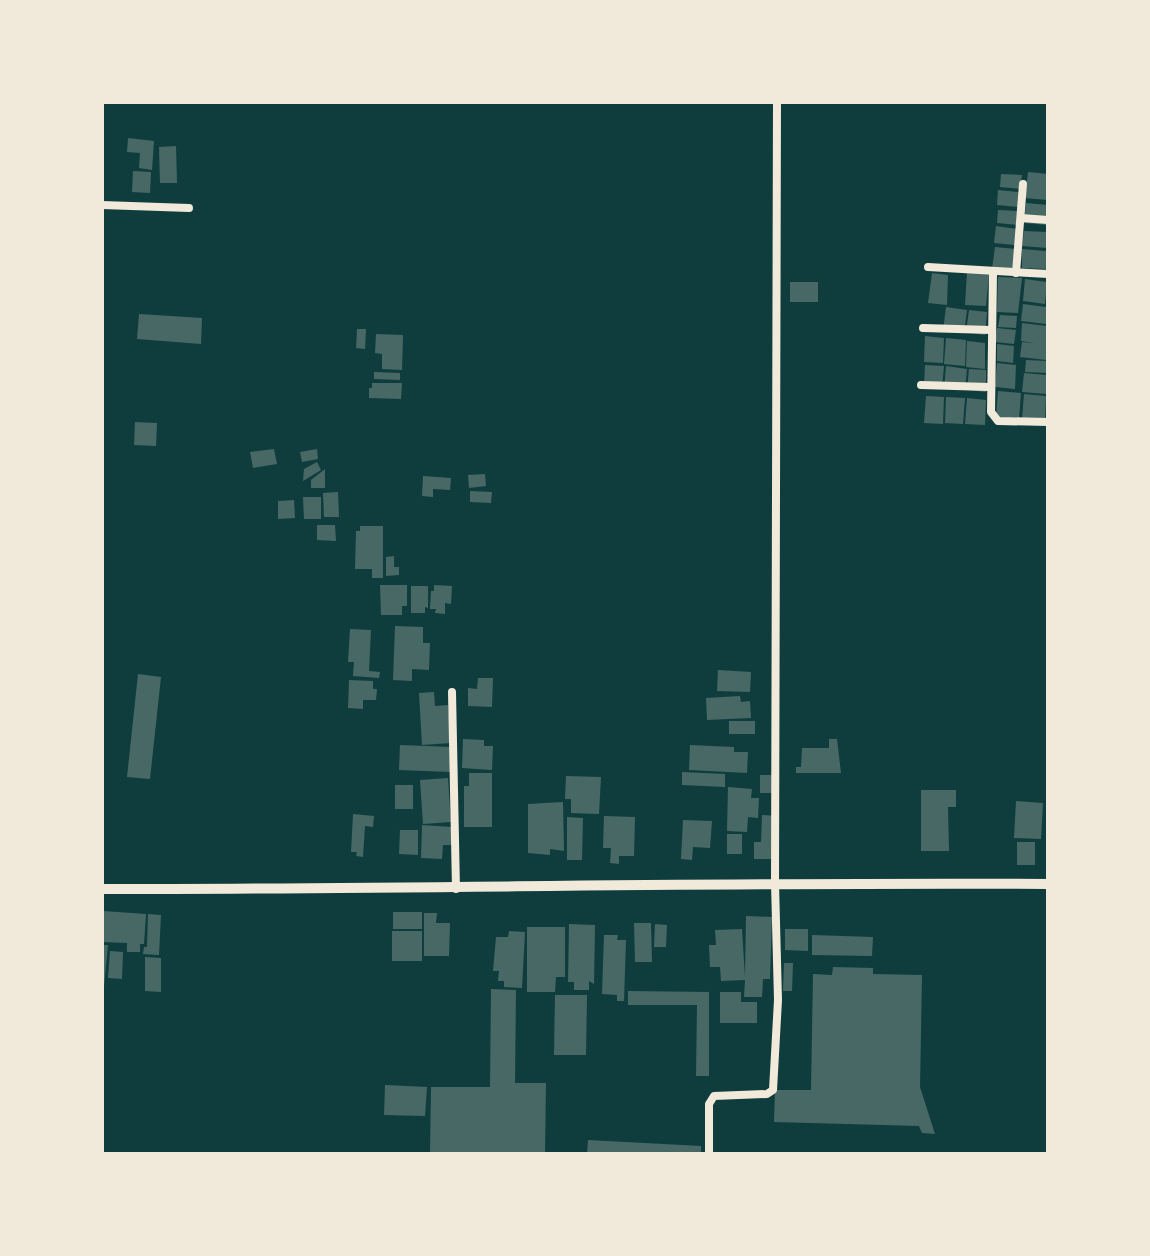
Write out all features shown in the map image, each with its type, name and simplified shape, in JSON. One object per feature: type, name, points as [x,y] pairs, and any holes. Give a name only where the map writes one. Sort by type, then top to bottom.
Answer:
[{"type":"street","points":[[709,1154],[709,1104],[714,1096],[767,1094],[774,1087],[778,1000],[775,883],[777,102]]},
{"type":"street","points":[[1016,273],[1023,184]]},
{"type":"street","points":[[102,205],[189,208]]},
{"type":"street","points":[[1021,218],[1048,220]]},
{"type":"street","points":[[928,267],[1048,274]]},
{"type":"street","points":[[993,273],[991,412],[998,421],[1048,422]]},
{"type":"street","points":[[923,328],[991,330]]},
{"type":"street","points":[[921,385],[989,387]]},
{"type":"street","points":[[452,692],[456,889]]},
{"type":"street","points":[[102,889],[456,889],[775,883],[1048,884]]},
{"type":"building","points":[[128,138],[154,141],[152,170],[139,168],[140,153],[127,152]]},
{"type":"building","points":[[176,146],[177,183],[160,183],[159,147]]},
{"type":"building","points":[[133,171],[151,172],[150,193],[132,192]]},
{"type":"building","points":[[1028,172],[1048,174],[1047,200],[1025,198]]},
{"type":"building","points":[[1001,174],[1022,175],[1020,189],[1000,187]]},
{"type":"building","points":[[998,190],[1019,192],[1019,207],[997,205]]},
{"type":"building","points":[[1026,203],[1048,205],[1048,225],[1024,223]]},
{"type":"building","points":[[998,210],[1019,211],[1018,225],[997,223]]},
{"type":"building","points":[[996,226],[1017,229],[1015,245],[994,243]]},
{"type":"building","points":[[1024,231],[1047,232],[1047,248],[1022,246]]},
{"type":"building","points":[[995,247],[1016,249],[1013,271],[992,269]]},
{"type":"building","points":[[1022,249],[1046,251],[1046,269],[1022,268]]},
{"type":"building","points":[[967,272],[989,274],[986,306],[965,305]]},
{"type":"building","points":[[932,273],[948,275],[947,305],[928,303]]},
{"type":"building","points":[[998,277],[1022,278],[1018,313],[997,312]]},
{"type":"building","points":[[1025,279],[1047,282],[1045,304],[1023,301]]},
{"type":"building","points":[[790,282],[818,282],[818,302],[790,302]]},
{"type":"building","points":[[1023,304],[1046,307],[1046,324],[1021,321]]},
{"type":"building","points":[[946,307],[967,310],[964,333],[943,331]]},
{"type":"building","points":[[969,310],[987,312],[985,335],[966,332]]},
{"type":"building","points":[[139,314],[202,318],[201,344],[137,339]]},
{"type":"building","points":[[1000,315],[1017,316],[1016,328],[998,327]]},
{"type":"building","points":[[1022,323],[1047,326],[1046,360],[1020,357],[1022,342],[1035,343],[1021,341]]},
{"type":"building","points":[[997,328],[1016,330],[1014,344],[995,342]]},
{"type":"building","points":[[357,329],[366,329],[365,349],[356,348]]},
{"type":"building","points":[[376,334],[403,335],[402,370],[382,369],[382,354],[375,353]]},
{"type":"building","points":[[925,336],[944,338],[943,363],[924,362]]},
{"type":"building","points":[[946,338],[966,340],[965,366],[944,364]]},
{"type":"building","points":[[967,341],[985,343],[985,369],[966,367]]},
{"type":"building","points":[[997,344],[1014,346],[1013,363],[997,361]]},
{"type":"building","points":[[1026,360],[1048,361],[1047,373],[1025,372]]},
{"type":"building","points":[[997,363],[1016,365],[1015,389],[995,387]]},
{"type":"building","points":[[925,365],[944,366],[942,388],[924,386]]},
{"type":"building","points":[[946,366],[967,369],[965,390],[944,389]]},
{"type":"building","points":[[969,369],[986,370],[986,392],[967,390]]},
{"type":"building","points":[[374,372],[400,373],[400,380],[374,379]]},
{"type":"building","points":[[1024,373],[1047,375],[1046,394],[1022,392]]},
{"type":"building","points":[[372,383],[402,383],[401,399],[369,398]]},
{"type":"building","points":[[998,391],[1021,393],[1019,419],[996,417]]},
{"type":"building","points":[[1024,394],[1046,396],[1045,420],[1022,419]]},
{"type":"building","points":[[926,396],[944,397],[943,424],[924,423]]},
{"type":"building","points":[[946,397],[965,398],[963,424],[945,423]]},
{"type":"building","points":[[967,398],[986,400],[985,425],[965,424]]},
{"type":"building","points":[[135,422],[157,423],[156,446],[134,445]]},
{"type":"building","points":[[274,449],[277,464],[253,468],[250,452]]},
{"type":"building","points":[[317,449],[318,459],[302,462],[300,452]]},
{"type":"building","points":[[317,462],[321,470],[303,481],[304,469]]},
{"type":"building","points":[[325,469],[325,488],[311,488],[311,480]]},
{"type":"building","points":[[485,474],[486,486],[469,488],[468,475]]},
{"type":"building","points":[[423,476],[451,478],[450,490],[433,489],[433,497],[422,496]]},
{"type":"building","points":[[470,491],[492,492],[491,503],[470,502]]},
{"type":"building","points":[[338,492],[339,517],[324,517],[323,493]]},
{"type":"building","points":[[303,497],[321,497],[321,519],[304,519]]},
{"type":"building","points":[[294,500],[295,518],[278,519],[278,501]]},
{"type":"building","points":[[317,525],[335,525],[336,541],[317,540]]},
{"type":"building","points":[[360,526],[383,526],[383,578],[372,578],[372,569],[355,569],[356,531],[360,531]]},
{"type":"building","points":[[394,556],[394,567],[399,567],[399,575],[386,576],[386,557]]},
{"type":"building","points":[[380,585],[407,585],[407,606],[402,606],[402,615],[381,615]]},
{"type":"building","points":[[434,585],[452,586],[451,604],[445,603],[445,614],[430,609]]},
{"type":"building","points":[[411,586],[428,586],[428,608],[425,607],[425,613],[411,613]]},
{"type":"building","points":[[395,626],[423,627],[423,643],[430,643],[429,670],[412,669],[412,681],[393,680]]},
{"type":"building","points":[[350,629],[371,630],[369,671],[380,672],[379,678],[353,676],[354,662],[348,662]]},
{"type":"building","points":[[718,670],[751,672],[750,692],[717,691]]},
{"type":"building","points":[[138,674],[161,677],[150,779],[127,777]]},
{"type":"building","points":[[478,678],[493,678],[492,707],[468,706],[468,688],[477,689]]},
{"type":"building","points":[[349,680],[373,681],[373,689],[377,689],[376,700],[363,700],[363,709],[348,708]]},
{"type":"building","points":[[434,692],[435,706],[448,705],[451,743],[422,745],[419,693]]},
{"type":"building","points":[[740,696],[741,702],[750,701],[751,718],[707,720],[706,698]]},
{"type":"building","points":[[729,721],[755,721],[755,734],[729,734]]},
{"type":"building","points":[[463,739],[484,740],[484,746],[493,746],[492,770],[462,768]]},
{"type":"building","points":[[829,739],[837,739],[841,773],[796,773],[796,767],[801,767],[802,748],[829,748]]},
{"type":"building","points":[[400,745],[451,747],[450,772],[399,770]]},
{"type":"building","points":[[690,745],[734,747],[734,752],[748,752],[747,773],[689,770]]},
{"type":"building","points":[[682,772],[725,774],[725,787],[682,785]]},
{"type":"building","points":[[469,773],[492,773],[492,827],[464,827],[464,786],[469,786]]},
{"type":"building","points":[[760,775],[775,775],[775,793],[760,793]]},
{"type":"building","points":[[566,776],[601,777],[599,814],[571,813],[571,799],[565,799]]},
{"type":"building","points":[[448,778],[451,822],[423,824],[420,780]]},
{"type":"building","points":[[395,785],[413,785],[413,809],[395,809]]},
{"type":"building","points":[[728,787],[752,789],[751,798],[759,798],[758,818],[748,817],[747,832],[727,831]]},
{"type":"building","points":[[921,790],[956,790],[956,807],[948,807],[949,851],[921,851]]},
{"type":"building","points":[[1016,801],[1043,803],[1041,839],[1014,838]]},
{"type":"building","points":[[563,802],[564,851],[550,849],[550,855],[528,853],[528,804]]},
{"type":"building","points":[[353,814],[374,816],[373,827],[365,826],[363,857],[351,852]]},
{"type":"building","points":[[762,815],[779,816],[778,859],[754,859],[754,842],[761,842]]},
{"type":"building","points":[[604,816],[635,817],[634,856],[619,856],[619,864],[610,863],[611,848],[603,848]]},
{"type":"building","points":[[567,817],[583,818],[582,860],[567,860]]},
{"type":"building","points":[[683,820],[712,821],[710,848],[693,847],[692,860],[681,859]]},
{"type":"building","points":[[422,825],[452,827],[451,845],[443,845],[442,859],[421,858]]},
{"type":"building","points":[[400,830],[418,830],[418,855],[399,854]]},
{"type":"building","points":[[727,834],[742,834],[742,854],[727,854]]},
{"type":"building","points":[[1017,842],[1035,842],[1035,865],[1017,865]]},
{"type":"building","points":[[103,911],[146,914],[144,944],[140,944],[140,952],[127,952],[127,943],[102,942]]},
{"type":"building","points":[[393,912],[422,912],[422,929],[393,929]]},
{"type":"building","points":[[424,913],[437,913],[436,923],[450,923],[449,956],[424,956]]},
{"type":"building","points":[[148,914],[161,915],[159,955],[143,954],[144,947],[147,947]]},
{"type":"building","points":[[746,916],[772,917],[770,979],[763,979],[762,997],[744,997],[745,980],[721,981],[720,967],[710,967],[709,945],[716,945],[715,930],[742,929],[745,977]]},
{"type":"building","points":[[634,923],[651,923],[652,962],[635,962]]},
{"type":"building","points":[[569,924],[595,925],[594,984],[589,981],[589,990],[574,990],[574,982],[568,982]]},
{"type":"building","points":[[655,924],[667,925],[666,947],[654,947]]},
{"type":"building","points":[[527,927],[565,927],[565,977],[556,977],[555,992],[527,992]]},
{"type":"building","points":[[785,929],[808,929],[808,951],[785,950]]},
{"type":"building","points":[[392,931],[422,931],[422,961],[392,961]]},
{"type":"building","points":[[509,931],[525,932],[522,988],[504,987],[504,981],[498,981],[499,971],[493,971],[496,937],[508,937]]},
{"type":"building","points":[[604,935],[618,935],[617,940],[626,940],[624,1001],[617,1001],[617,995],[602,994]]},
{"type":"building","points":[[812,935],[873,937],[872,956],[812,955]]},
{"type":"building","points":[[102,945],[108,945],[104,987],[102,987]]},
{"type":"building","points":[[110,951],[123,952],[122,979],[108,978]]},
{"type":"building","points":[[145,957],[161,958],[161,992],[145,991]]},
{"type":"building","points":[[784,963],[793,963],[792,991],[783,991]]},
{"type":"building","points":[[833,967],[873,968],[873,974],[922,975],[920,1087],[935,1134],[922,1133],[919,1126],[774,1122],[775,1090],[811,1090],[813,974],[832,975]]},
{"type":"building","points":[[491,989],[516,990],[515,1083],[546,1083],[545,1154],[430,1154],[431,1087],[490,1087]]},
{"type":"building","points":[[628,991],[709,992],[709,1076],[696,1076],[697,1005],[628,1005]]},
{"type":"building","points":[[720,992],[741,992],[741,1002],[757,1002],[757,1023],[720,1023]]},
{"type":"building","points":[[555,995],[587,995],[586,1055],[554,1055]]},
{"type":"building","points":[[385,1085],[427,1087],[425,1116],[384,1115]]},
{"type":"building","points":[[588,1140],[701,1146],[701,1154],[587,1154]]}]
